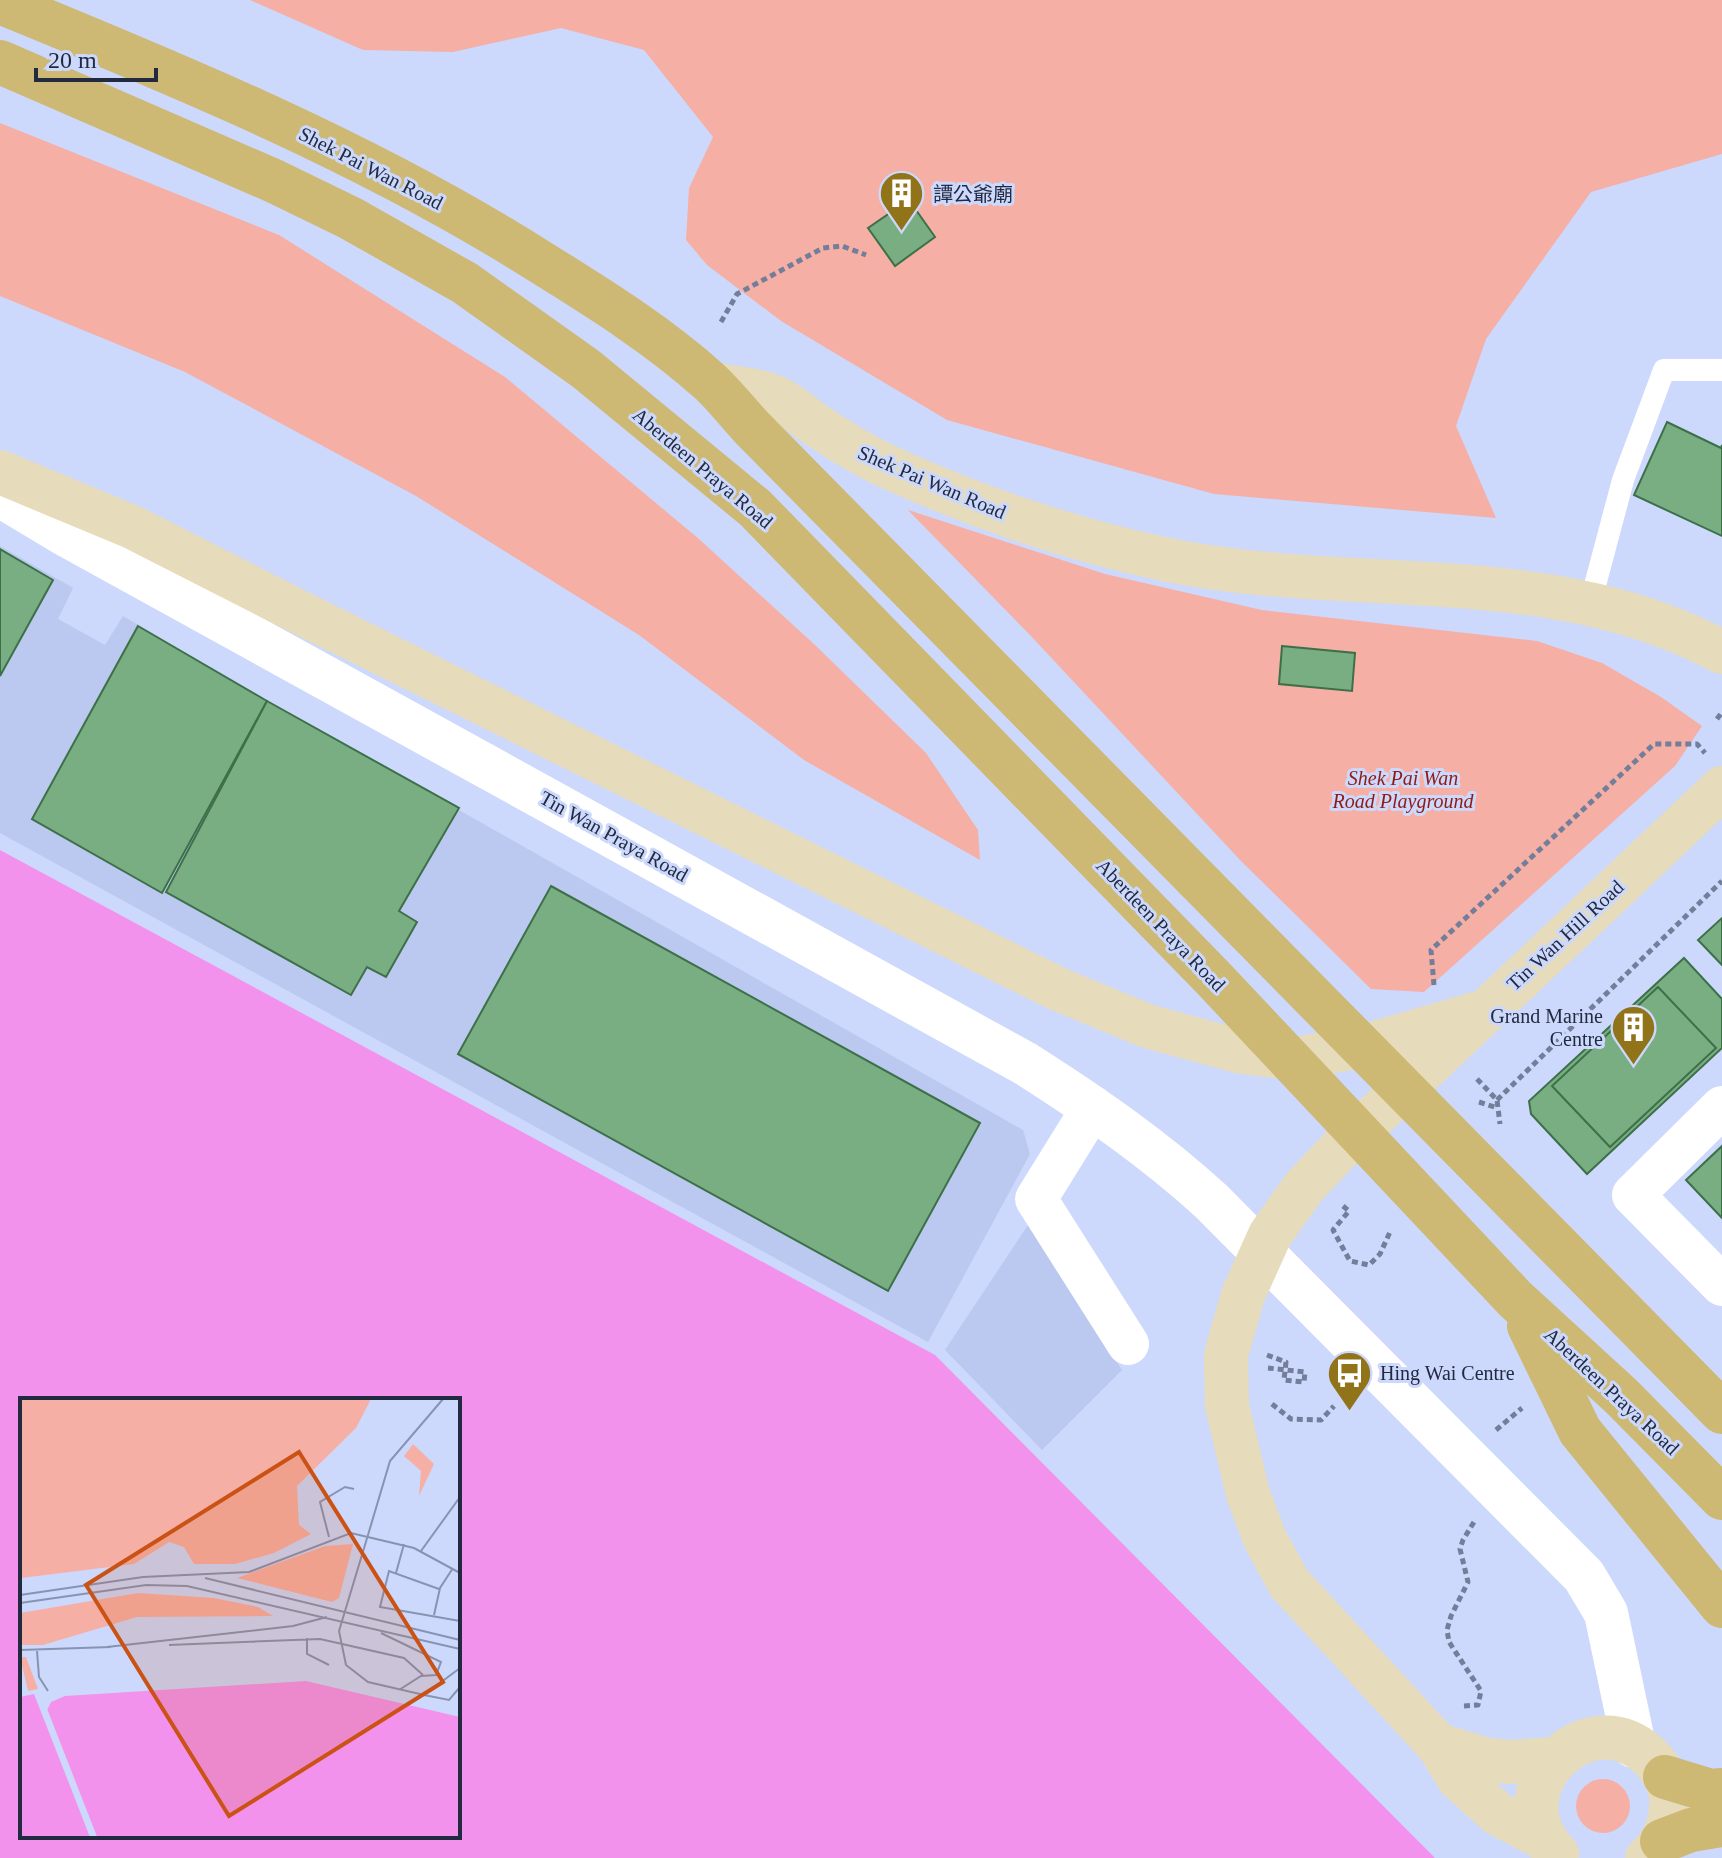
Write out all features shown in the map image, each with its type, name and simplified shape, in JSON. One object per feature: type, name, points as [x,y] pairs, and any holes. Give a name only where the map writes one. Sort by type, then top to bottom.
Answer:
[{"type":"main road","name":"Shek Pai Wan Road","points":[[0,2],[199,85],[365,162],[490,230],[593,295],[662,343],[712,384],[777,397],[835,438],[882,464],[1002,514],[1156,557],[1219,570],[1505,589],[1590,604],[1625,612],[1699,639],[1722,652]]},
{"type":"main road","name":"Aberdeen Praya Road","points":[[0,62],[274,181],[350,218],[465,283],[586,369],[755,508],[1214,979],[1515,1299],[1621,1396],[1722,1498]]},
{"type":"main road","points":[[712,384],[1722,1412]]},
{"type":"main road","points":[[0,472],[132,527],[1058,989],[1147,1026],[1242,1052],[1297,1059],[1379,1042],[1486,1011]]},
{"type":"main road","name":"Tin Wan Hill Road","points":[[1554,1849],[1498,1814],[1459,1779],[1438,1745],[1289,1583],[1265,1539],[1248,1494],[1227,1406],[1226,1355],[1243,1295],[1270,1235],[1304,1187],[1339,1150],[1722,788]]},
{"type":"main road","points":[[1515,1299],[1580,1431],[1722,1606]]},
{"type":"main road","points":[[1438,1745],[1488,1760],[1510,1762],[1573,1749],[1605,1738],[1634,1746],[1654,1761],[1665,1777],[1671,1800],[1670,1821],[1654,1849]]},
{"type":"main road","points":[[1554,1849],[1538,1821],[1536,1799],[1545,1772],[1573,1749]]},
{"type":"main road","points":[[1665,1777],[1711,1791],[1722,1790]]},
{"type":"main road","points":[[1654,1849],[1691,1830],[1722,1825]]},
{"type":"street","name":"Tin Wan Praya Road","points":[[0,495],[63,533],[1026,1064],[1093,1107],[1167,1161],[1211,1201],[1584,1576],[1606,1613],[1616,1674],[1634,1746]]},
{"type":"street","points":[[1093,1107],[1036,1199],[1128,1344]]},
{"type":"street","points":[[1722,1107],[1633,1195],[1722,1285]]},
{"type":"street","points":[[1573,1749],[1608,1705],[1616,1674]]},
{"type":"lane","points":[[1590,604],[1623,480],[1664,370],[1722,370]]},
{"type":"path","points":[[721,322],[737,294],[823,248],[842,246],[866,255]]},
{"type":"path","points":[[1717,719],[1722,712]]},
{"type":"path","points":[[1435,995],[1431,950],[1654,744],[1697,744]]},
{"type":"path","points":[[1497,1100],[1722,881]]},
{"type":"path","points":[[1468,1070],[1497,1100],[1501,1128]]},
{"type":"path","points":[[1488,1106],[1498,1108]]},
{"type":"path","points":[[1342,1205],[1349,1211],[1333,1230],[1350,1261],[1369,1265],[1384,1246],[1390,1232]]},
{"type":"path","points":[[1266,1355],[1286,1362],[1284,1380],[1304,1382]]},
{"type":"path","points":[[1279,1411],[1291,1419],[1321,1420],[1334,1406]]},
{"type":"path","points":[[1463,1706],[1478,1705],[1481,1691],[1449,1642],[1447,1630],[1468,1582],[1460,1549],[1479,1513]]},
{"type":"shaded area","points":[[0,546],[73,588],[58,619],[105,645],[123,616],[1023,1130],[1030,1154],[928,1342],[0,833]]},
{"type":"shaded area","points":[[0,850],[935,1355],[1435,1858],[0,1858]]},
{"type":"shaded area","points":[[1028,1225],[1122,1370],[1042,1450],[945,1350]]},
{"type":"green space","points":[[250,0],[1722,0],[1722,154],[1591,192],[1486,339],[1456,426],[1496,518],[1214,494],[947,420],[781,321],[707,265],[686,240],[689,188],[713,137],[644,50],[561,28],[453,52],[363,50]]},
{"type":"green space","points":[[0,123],[279,235],[505,377],[699,539],[815,645],[926,753],[978,830],[980,860],[804,760],[639,635],[416,496],[185,372],[0,296]]},
{"type":"green space","name":"Shek Pai Wan Road Playground","points":[[908,510],[1105,574],[1262,610],[1537,641],[1602,663],[1661,697],[1702,726],[1675,766],[1424,992],[1371,989],[1241,861],[1030,635]]},
{"type":"green space","points":[[1603,1779],[1622,1787],[1630,1806],[1622,1825],[1603,1833],[1584,1825],[1576,1806],[1584,1787]]},
{"type":"building","name":"譚公爺廟","points":[[909,200],[935,237],[895,266],[868,228]]},
{"type":"building","points":[[1667,422],[1721,448],[1722,445],[1722,536],[1634,495]]},
{"type":"building","points":[[0,549],[53,580],[0,676]]},
{"type":"building","points":[[138,626],[267,701],[162,893],[32,819]]},
{"type":"building","points":[[1282,646],[1355,653],[1352,691],[1279,684]]},
{"type":"building","points":[[267,701],[459,808],[399,911],[417,922],[386,977],[367,967],[351,995],[166,892]]},
{"type":"building","points":[[551,886],[980,1123],[888,1291],[458,1054]]},
{"type":"building","points":[[1722,918],[1722,965],[1698,940]]},
{"type":"building","name":"Grand Marine Centre","points":[[1684,958],[1722,999],[1722,1048],[1587,1174],[1531,1114],[1529,1101]]},
{"type":"building","name":"Grand Marine Centre","points":[[1658,987],[1716,1048],[1610,1147],[1552,1086]]},
{"type":"building","points":[[1722,1146],[1722,1218],[1686,1180]]},
{"type":"place","name":"譚公爺廟","points":[[902,233]]},
{"type":"place","name":"Grand Marine Centre","points":[[1634,1067]]},
{"type":"place","name":"Hing Wai Centre","points":[[1349,1412]]}]
